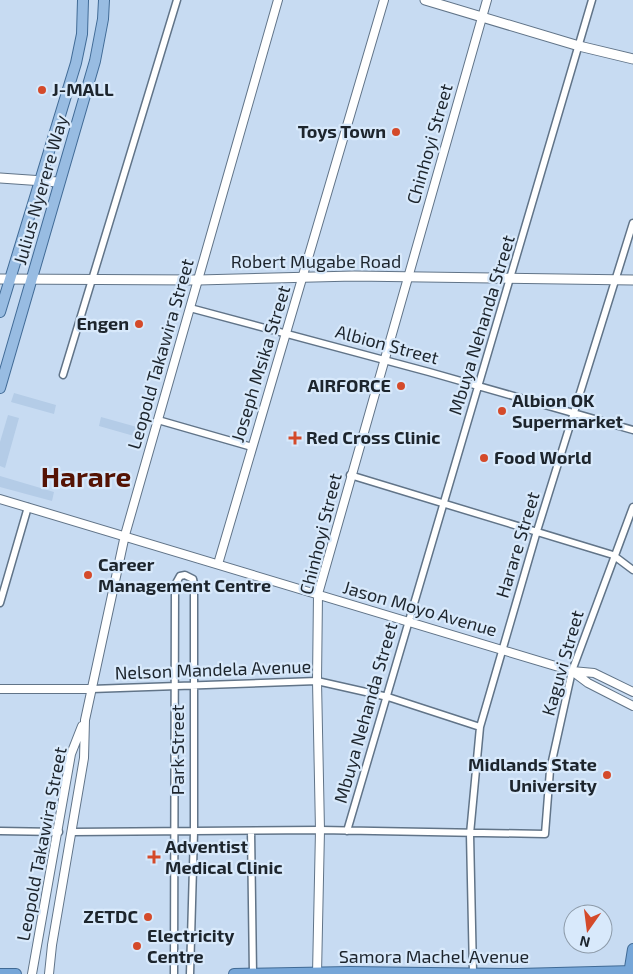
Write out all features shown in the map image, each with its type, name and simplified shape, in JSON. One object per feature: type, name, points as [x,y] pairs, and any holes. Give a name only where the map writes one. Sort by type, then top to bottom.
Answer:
[{"type":"highway","points":[[630,972],[633,949]]},
{"type":"highway","name":"Samora Machel Avenue","points":[[234,974],[630,972]]},
{"type":"highway","points":[[0,974],[16,974]]},
{"type":"main road","name":"Julius Nyerere Way","points":[[0,388],[33,278],[58,182],[95,61],[103,20],[104,0]]},
{"type":"main road","points":[[103,20],[113,0]]},
{"type":"main road","points":[[424,0],[579,46],[633,59]]},
{"type":"main road","name":"Julius Nyerere Way","points":[[0,312],[12,278],[76,63],[82,34],[82,2]]},
{"type":"main road","points":[[0,178],[40,179],[58,182]]},
{"type":"main road","name":"Robert Mugabe Road","points":[[0,278],[633,280]]},
{"type":"street","name":"Leopold Takawira Street","points":[[49,974],[52,944],[84,758],[85,720],[125,535],[278,0]]},
{"type":"street","name":"Joseph Msika Street","points":[[218,564],[384,0]]},
{"type":"street","name":"Chinhoyi Street","points":[[317,973],[320,830],[317,681],[318,594],[350,475],[408,278],[486,0]]},
{"type":"street","name":"Mbuya Nehanda Street","points":[[347,831],[592,0]]},
{"type":"street","points":[[63,375],[94,278],[176,1]]},
{"type":"street","points":[[614,280],[633,223]]},
{"type":"street","name":"Harare Street","points":[[473,973],[470,834],[480,727],[537,531],[614,280]]},
{"type":"street","name":"Albion Street","points":[[190,308],[633,430]]},
{"type":"street","points":[[158,420],[252,447]]},
{"type":"street","points":[[350,475],[613,555],[633,570]]},
{"type":"street","name":"Jason Moyo Avenue","points":[[0,499],[125,535],[572,671],[594,673],[633,692]]},
{"type":"street","points":[[0,603],[28,507]]},
{"type":"street","name":"Kaguvi Street","points":[[470,834],[545,834],[550,770],[572,671],[613,555],[633,507]]},
{"type":"street","name":"Park Street","points":[[174,974],[177,687],[175,584],[180,576],[185,575],[193,579],[194,584],[194,832],[190,974]]},
{"type":"street","name":"Jason Moyo Avenue","points":[[572,671],[588,683],[633,706]]},
{"type":"street","name":"Nelson Mandela Avenue","points":[[0,689],[177,687],[317,681],[388,697],[480,727]]},
{"type":"street","name":"Leopold Takawira Street","points":[[32,974],[59,832],[71,754],[85,720]]},
{"type":"street","points":[[72,832],[320,830],[470,834]]},
{"type":"street","points":[[0,831],[59,832]]},
{"type":"street","points":[[251,831],[253,974]]},
{"type":"shaded area","points":[[0,0],[633,0],[633,974],[0,974]]},
{"type":"shaded area","points":[[14,393],[56,405],[54,414],[11,402]]},
{"type":"shaded area","points":[[8,415],[19,418],[5,468],[0,466],[0,442]]},
{"type":"shaded area","points":[[101,417],[144,429],[141,438],[99,426]]},
{"type":"shaded area","points":[[0,476],[54,492],[52,501],[0,487]]},
{"type":"place","name":"J-MALL","points":[[42,90]]},
{"type":"place","name":"Toys Town","points":[[396,132]]},
{"type":"place","name":"Engen","points":[[139,324]]},
{"type":"place","name":"AIRFORCE","points":[[401,386]]},
{"type":"place","name":"Albion OK Supermarket","points":[[502,411]]},
{"type":"place","name":"Red Cross Clinic","points":[[295,438]]},
{"type":"place","name":"Food World","points":[[484,458]]},
{"type":"place","name":"Career Management Centre","points":[[88,575]]},
{"type":"place","name":"Midlands State University","points":[[607,775]]},
{"type":"place","name":"Adventist Medical Clinic","points":[[154,857]]},
{"type":"place","name":"ZETDC","points":[[148,917]]},
{"type":"place","name":"Electricity Centre","points":[[137,946]]},
{"type":"district","name":"Harare","points":[[86,477]]}]
